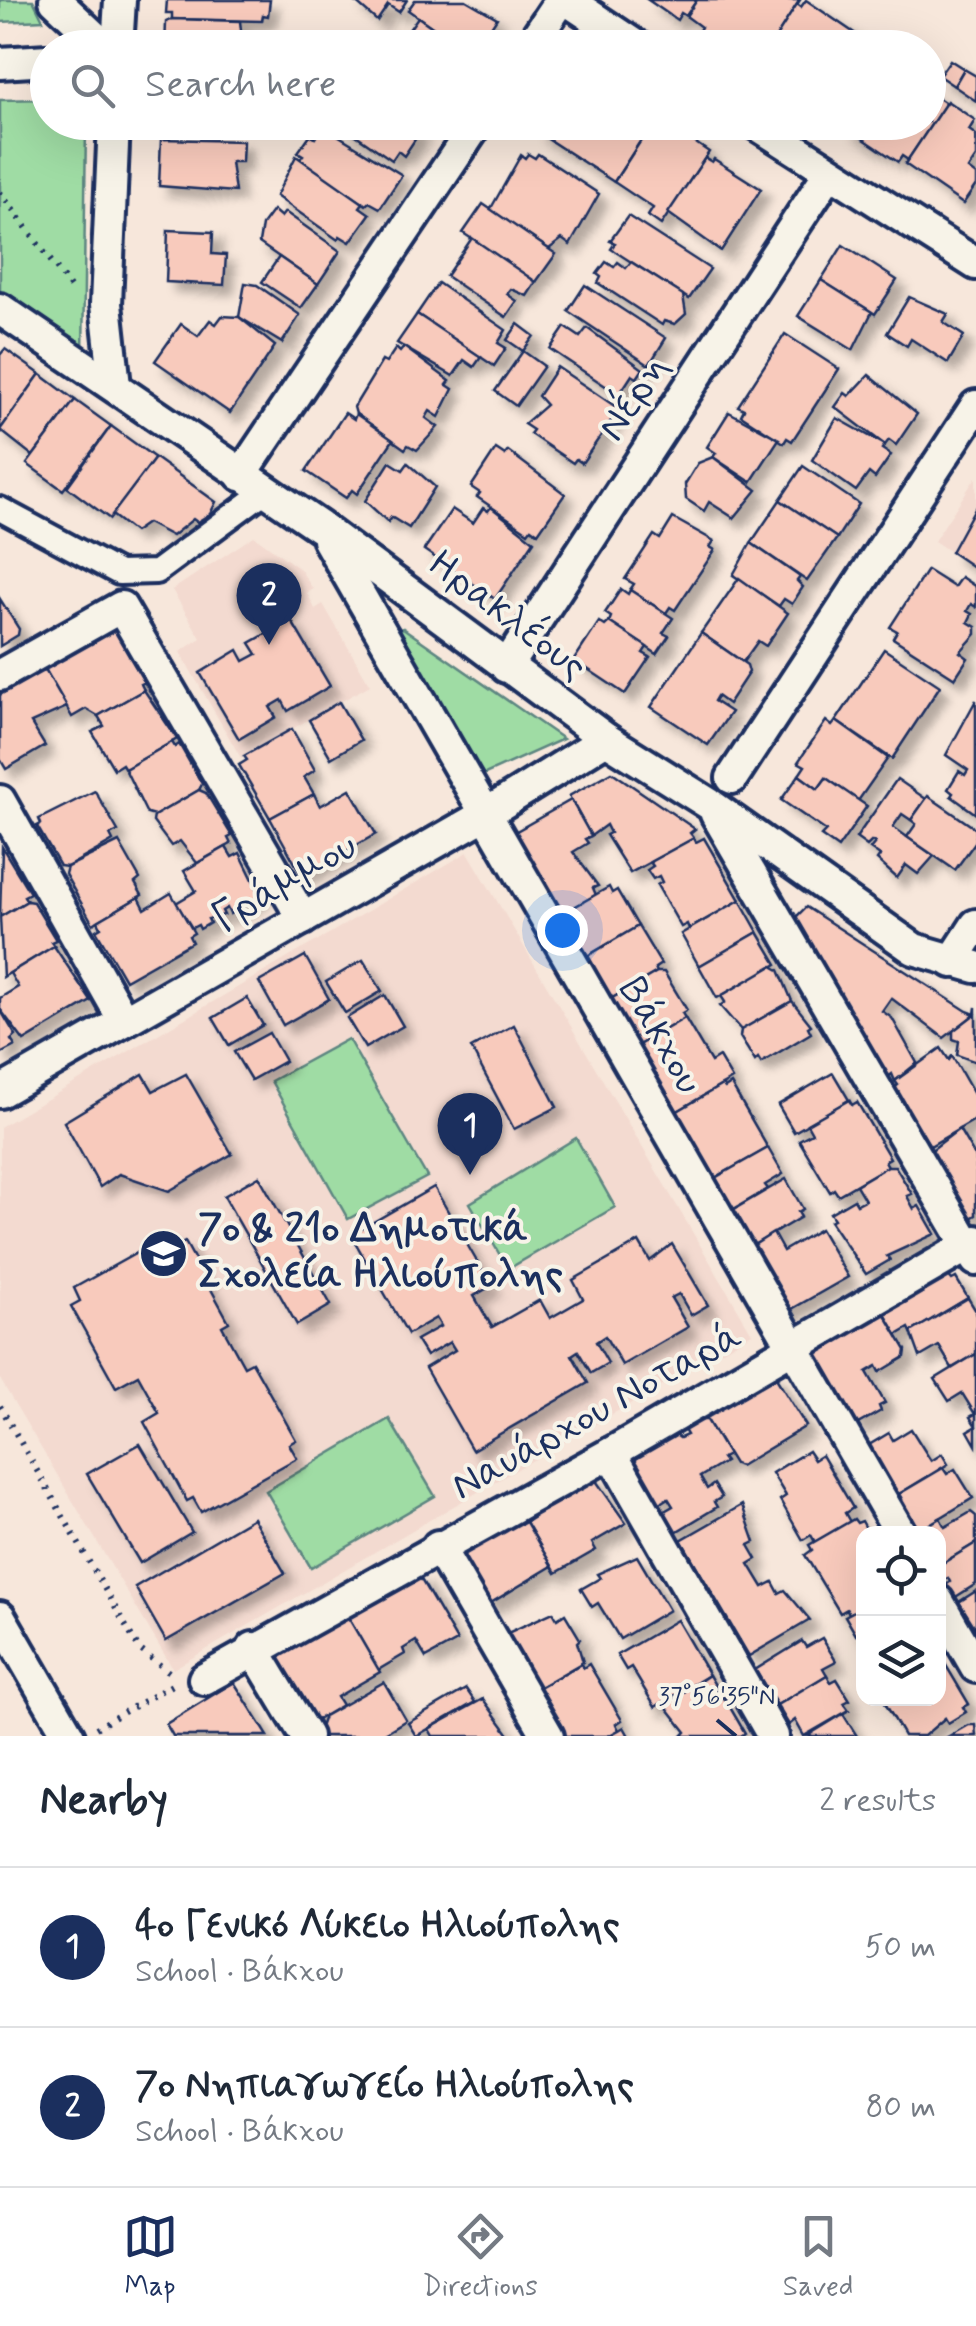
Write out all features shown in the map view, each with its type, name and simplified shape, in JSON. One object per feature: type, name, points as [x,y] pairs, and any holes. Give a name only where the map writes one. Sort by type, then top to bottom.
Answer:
[{"type":"street","points":[[54,0],[86,30]]},
{"type":"street","points":[[119,30],[120,0]]},
{"type":"street","points":[[542,30],[564,0],[611,30]]},
{"type":"street","points":[[0,63],[30,61]]},
{"type":"street","points":[[114,140],[108,344],[115,386]]},
{"type":"street","points":[[0,509],[119,573],[156,572],[252,483],[467,140]]},
{"type":"street","points":[[780,140],[976,264]]},
{"type":"street","name":"Νέρη","points":[[506,666],[829,173]]},
{"type":"street","name":"Ηρακλέους","points":[[0,309],[89,374],[115,386],[320,526],[606,739],[711,806],[914,949],[964,965]]},
{"type":"street","points":[[732,778],[976,406]]},
{"type":"street","name":"Βάκχου","points":[[320,526],[896,1526]]},
{"type":"street","points":[[119,573],[118,609],[303,918]]},
{"type":"street","points":[[0,675],[118,609]]},
{"type":"street","name":"Γράμμου","points":[[0,1092],[484,815],[606,739]]},
{"type":"street","points":[[0,801],[124,1021]]},
{"type":"street","points":[[711,806],[973,1249]]},
{"type":"street","points":[[964,965],[976,925]]},
{"type":"street","name":"Ναυάρχου Νοταρά","points":[[200,1675],[611,1452],[973,1249]]},
{"type":"street","points":[[611,1452],[773,1736]]},
{"type":"street","points":[[438,1546],[548,1736]]},
{"type":"street","points":[[946,1614],[976,1667]]},
{"type":"street","points":[[0,1617],[69,1736]]},
{"type":"street","points":[[253,1648],[306,1736]]},
{"type":"path","points":[[0,192],[108,344]]},
{"type":"path","points":[[0,1406],[139,1649],[172,1676],[200,1675]]},
{"type":"path","points":[[82,1736],[200,1675]]},
{"type":"shaded area","points":[[976,477],[976,569],[934,541]]},
{"type":"shaded area","points":[[254,536],[300,569],[313,589],[307,593],[315,609],[323,604],[370,685],[241,758],[180,652],[201,638],[172,590]]},
{"type":"shaded area","points":[[468,852],[752,1333],[173,1669],[0,1379],[0,1127]]},
{"type":"green space","points":[[0,0],[33,0],[43,20],[0,22]]},
{"type":"green space","points":[[30,99],[30,140],[86,140],[83,360],[0,299],[0,100]]},
{"type":"green space","points":[[403,628],[563,739],[467,782],[391,632]]},
{"type":"green space","points":[[348,1039],[427,1177],[348,1219],[271,1081]]},
{"type":"green space","points":[[576,1138],[615,1207],[508,1269],[470,1203]]},
{"type":"green space","points":[[389,1419],[435,1496],[311,1568],[266,1491]]},
{"type":"building","points":[[167,0],[270,0],[268,16],[263,15],[262,21],[172,19],[172,13],[166,13]]},
{"type":"building","points":[[353,0],[407,0],[399,12],[388,5],[377,21]]},
{"type":"building","points":[[415,0],[466,0],[497,18],[489,30],[436,30],[408,10]]},
{"type":"building","points":[[648,0],[697,0],[686,16],[681,13],[677,20]]},
{"type":"building","points":[[697,0],[800,0],[781,30],[699,30],[701,27],[686,16]]},
{"type":"building","points":[[806,0],[850,30],[780,30],[797,4],[801,7]]},
{"type":"building","points":[[418,17],[436,30],[409,30]]},
{"type":"building","points":[[240,21],[241,30],[166,30],[166,22]]},
{"type":"building","points":[[950,60],[964,69],[954,86],[946,81]]},
{"type":"building","points":[[964,69],[976,76],[976,101],[954,86]]},
{"type":"building","points":[[946,102],[975,120],[969,130],[976,135],[976,157],[968,169],[976,175],[976,185],[963,204],[905,164],[921,140],[946,140]]},
{"type":"building","points":[[161,140],[243,141],[242,162],[231,162],[235,192],[159,186]]},
{"type":"building","points":[[306,140],[346,140],[402,175],[380,208],[369,202],[366,205],[299,160],[303,155],[298,152]]},
{"type":"building","points":[[363,140],[415,140],[404,156],[398,151],[392,160]]},
{"type":"building","points":[[549,140],[641,140],[614,182]]},
{"type":"building","points":[[641,140],[691,140],[709,152],[661,225],[648,216],[653,208],[614,182]]},
{"type":"building","points":[[865,140],[921,140],[908,160],[902,156],[898,162]]},
{"type":"building","points":[[528,154],[535,158],[538,154],[599,194],[570,245],[562,239],[549,249],[490,210],[521,155],[525,158]]},
{"type":"building","points":[[296,156],[363,203],[360,207],[370,214],[350,242],[340,236],[338,240],[276,196]]},
{"type":"building","points":[[705,158],[712,162],[714,159],[761,189],[721,251],[668,213]]},
{"type":"building","points":[[483,204],[556,254],[536,282],[463,233]]},
{"type":"building","points":[[273,210],[281,217],[285,212],[340,251],[318,284],[259,243],[262,225]]},
{"type":"building","points":[[628,216],[710,269],[689,299],[611,249],[615,243],[610,241]]},
{"type":"building","points":[[168,230],[213,232],[212,254],[226,255],[224,285],[166,282]]},
{"type":"building","points":[[472,238],[536,282],[527,296],[511,289],[507,294],[517,301],[506,317],[446,276]]},
{"type":"building","points":[[843,245],[897,280],[875,314],[821,280]]},
{"type":"building","points":[[279,257],[318,284],[301,308],[262,282]]},
{"type":"building","points":[[606,262],[614,267],[618,262],[626,268],[631,262],[683,295],[686,314],[675,324],[664,321],[662,325],[598,283],[601,277],[597,274]]},
{"type":"building","points":[[821,280],[872,312],[853,350],[798,316]]},
{"type":"building","points":[[245,283],[257,285],[300,315],[282,343],[239,317]]},
{"type":"building","points":[[438,283],[506,330],[498,343],[506,348],[494,366],[417,314]]},
{"type":"building","points":[[585,285],[666,338],[649,365],[568,311]]},
{"type":"building","points":[[909,297],[948,314],[943,322],[964,336],[948,363],[911,339],[907,346],[887,333]]},
{"type":"building","points":[[417,314],[481,357],[474,367],[464,360],[453,376],[397,343]]},
{"type":"building","points":[[222,316],[239,317],[275,346],[230,413],[155,361],[181,324],[198,336],[210,320],[216,324]]},
{"type":"building","points":[[518,324],[534,336],[523,351],[507,340]]},
{"type":"building","points":[[565,327],[580,337],[587,328],[643,369],[637,378],[632,375],[619,395],[550,349]]},
{"type":"building","points":[[785,334],[839,369],[792,441],[787,438],[784,443],[741,415],[744,409],[738,406]]},
{"type":"building","points":[[404,347],[450,381],[447,385],[453,389],[439,417],[430,411],[426,418],[438,427],[417,450],[408,445],[405,449],[356,414],[354,407],[382,361],[386,363],[396,348],[400,352]]},
{"type":"building","points":[[5,349],[40,374],[0,430],[0,355]]},
{"type":"building","points":[[523,351],[544,366],[516,406],[495,391]]},
{"type":"building","points":[[557,367],[619,409],[582,463],[576,459],[573,463],[530,434],[533,430],[524,424],[546,405],[538,396]]},
{"type":"building","points":[[40,374],[75,400],[33,456],[0,430]]},
{"type":"building","points":[[869,375],[917,414],[896,445],[889,440],[885,445],[835,407],[845,393],[849,396]]},
{"type":"building","points":[[75,400],[111,426],[63,490],[27,464]]},
{"type":"building","points":[[729,412],[779,439],[751,482],[713,457],[716,453],[707,447]]},
{"type":"building","points":[[345,413],[354,419],[356,414],[393,440],[357,494],[352,490],[346,498],[306,471]]},
{"type":"building","points":[[837,418],[885,445],[882,449],[891,455],[875,478],[869,473],[856,491],[812,460]]},
{"type":"building","points":[[111,426],[155,458],[110,519],[67,487]]},
{"type":"building","points":[[496,449],[505,455],[508,451],[565,494],[538,533],[531,528],[528,532],[477,497],[480,493],[471,487]]},
{"type":"building","points":[[713,457],[757,490],[734,518],[709,502],[704,511],[686,499],[685,484],[698,463]]},
{"type":"building","points":[[155,458],[216,502],[210,514],[197,522],[193,519],[172,536],[147,523],[134,532],[112,515]]},
{"type":"building","points":[[390,462],[403,470],[408,463],[435,487],[409,528],[391,517],[388,522],[365,501]]},
{"type":"building","points":[[803,466],[859,504],[837,538],[780,500]]},
{"type":"building","points":[[780,500],[837,538],[807,581],[751,543]]},
{"type":"building","points":[[491,507],[534,541],[495,599],[424,550],[452,509],[473,523],[483,508],[488,511]]},
{"type":"building","points":[[976,509],[976,569],[951,552]]},
{"type":"building","points":[[673,518],[714,541],[710,547],[715,550],[675,610],[670,607],[666,613],[630,590],[634,584],[625,579],[654,535],[660,539]]},
{"type":"building","points":[[751,543],[800,577],[797,581],[803,587],[792,604],[784,599],[779,606],[733,575]]},
{"type":"building","points":[[927,570],[954,587],[961,577],[976,587],[976,607],[971,604],[967,611],[972,614],[968,622],[976,627],[976,634],[960,652],[968,658],[955,678],[893,638],[897,631],[890,627]]},
{"type":"building","points":[[739,578],[788,613],[766,646],[758,641],[743,662],[701,633]]},
{"type":"building","points":[[621,589],[628,594],[630,590],[673,618],[663,633],[669,636],[657,654],[609,622],[611,617],[605,613]]},
{"type":"building","points":[[0,599],[19,629],[18,635],[0,646]]},
{"type":"building","points":[[291,620],[330,686],[288,711],[282,700],[270,707],[276,717],[239,739],[200,673],[238,650],[244,661],[257,654],[250,643]]},
{"type":"building","points":[[113,622],[147,681],[141,684],[144,690],[98,716],[86,709],[72,717],[42,664]]},
{"type":"building","points":[[599,622],[605,626],[609,622],[647,647],[643,653],[650,657],[625,694],[574,660]]},
{"type":"building","points":[[701,633],[747,665],[749,672],[728,704],[717,696],[714,701],[731,712],[708,745],[651,707]]},
{"type":"building","points":[[884,649],[940,686],[892,759],[836,721]]},
{"type":"building","points":[[45,669],[67,707],[31,723],[45,746],[6,769],[0,759],[0,695]]},
{"type":"building","points":[[144,690],[177,739],[125,769],[122,764],[114,769],[92,732],[104,726],[98,716]]},
{"type":"building","points":[[976,700],[976,814],[951,796],[953,793],[948,789],[959,771],[965,775],[968,770],[946,755]]},
{"type":"building","points":[[339,702],[361,740],[331,758],[309,720]]},
{"type":"building","points":[[826,721],[832,726],[836,721],[888,758],[858,801],[826,778],[818,789],[799,775],[805,766],[798,762]]},
{"type":"building","points":[[292,729],[315,770],[304,777],[314,794],[270,818],[239,765],[247,760],[244,756]]},
{"type":"building","points":[[172,742],[175,747],[179,744],[202,784],[199,790],[154,816],[147,814],[125,769]]},
{"type":"building","points":[[612,772],[695,829],[690,833],[694,838],[630,873],[606,835],[610,833],[606,825],[591,836],[569,796]]},
{"type":"building","points":[[799,775],[818,789],[826,778],[867,806],[838,848],[821,836],[826,831],[781,800]]},
{"type":"building","points":[[897,779],[926,799],[911,820],[902,814],[893,827],[934,856],[918,874],[906,865],[897,878],[870,849],[875,843],[867,846],[856,838]]},
{"type":"building","points":[[350,789],[376,834],[302,876],[270,818],[314,794],[320,806]]},
{"type":"building","points":[[199,790],[206,793],[232,836],[228,838],[231,844],[197,863],[180,841],[171,846],[153,822],[154,816]]},
{"type":"building","points":[[95,791],[118,831],[110,835],[113,841],[67,867],[60,866],[37,826],[41,824],[39,819]]},
{"type":"building","points":[[928,796],[976,829],[976,841],[955,870],[907,837],[916,824],[911,820]]},
{"type":"building","points":[[571,800],[591,836],[585,839],[588,843],[573,852],[598,886],[593,888],[596,895],[553,919],[506,837]]},
{"type":"building","points":[[694,838],[696,842],[704,838],[740,900],[689,929],[687,924],[681,927],[657,885],[662,882],[659,876],[653,879],[647,870],[653,866],[650,862]]},
{"type":"building","points":[[119,842],[140,879],[135,883],[142,895],[93,924],[65,874],[67,867]]},
{"type":"building","points":[[2,847],[30,893],[24,896],[27,901],[0,917]]},
{"type":"building","points":[[226,847],[232,857],[240,853],[261,896],[230,914],[227,908],[222,911],[224,915],[208,919],[210,923],[200,929],[198,925],[192,928],[176,903],[196,891],[184,871]]},
{"type":"building","points":[[609,887],[612,893],[617,890],[638,926],[581,960],[562,928],[568,925],[562,914]]},
{"type":"building","points":[[171,893],[194,933],[189,936],[192,942],[125,980],[96,930],[101,927],[98,921],[139,897],[145,909]]},
{"type":"building","points":[[740,900],[758,932],[699,966],[681,934]]},
{"type":"building","points":[[27,901],[33,902],[56,940],[51,942],[54,946],[3,977],[0,917]]},
{"type":"building","points":[[806,907],[975,1014],[944,1038],[891,998],[882,1011],[892,1018],[917,1063],[895,1081],[892,1074],[887,1078],[796,917]]},
{"type":"building","points":[[638,926],[661,964],[655,968],[657,972],[609,1000],[581,960]]},
{"type":"building","points":[[758,932],[777,964],[717,998],[699,966]]},
{"type":"building","points":[[54,946],[91,1001],[24,1041],[0,1009],[0,998],[18,987],[10,973]]},
{"type":"building","points":[[305,956],[329,999],[283,1025],[259,982]]},
{"type":"building","points":[[363,960],[382,991],[345,1013],[326,982]]},
{"type":"building","points":[[772,966],[779,970],[792,1001],[741,1030],[720,1006],[725,1002],[721,996]]},
{"type":"building","points":[[657,972],[664,972],[687,1010],[682,1013],[685,1018],[637,1046],[609,1000]]},
{"type":"building","points":[[385,995],[403,1026],[365,1048],[347,1018]]},
{"type":"building","points":[[247,998],[263,1025],[229,1045],[213,1018]]},
{"type":"building","points":[[792,1001],[811,1025],[811,1033],[761,1063],[758,1058],[755,1061],[740,1037],[741,1030]]},
{"type":"building","points":[[976,1007],[976,1062],[957,1055],[959,1041],[953,1039],[953,1031],[975,1014]]},
{"type":"building","points":[[0,1009],[16,1036],[11,1040],[15,1046],[0,1054]]},
{"type":"building","points":[[685,1018],[711,1062],[719,1057],[732,1079],[676,1112],[669,1111],[637,1046]]},
{"type":"building","points":[[514,1025],[557,1107],[514,1129],[471,1048]]},
{"type":"building","points":[[269,1033],[285,1061],[251,1080],[234,1052]]},
{"type":"building","points":[[941,1048],[949,1060],[952,1056],[976,1098],[976,1119],[930,1146],[893,1089],[898,1085],[895,1081]]},
{"type":"building","points":[[833,1073],[849,1100],[794,1132],[778,1105]]},
{"type":"building","points":[[143,1074],[153,1091],[186,1074],[232,1154],[169,1191],[119,1174],[100,1187],[64,1122]]},
{"type":"building","points":[[731,1084],[768,1148],[715,1178],[711,1172],[705,1175],[673,1121],[679,1117],[676,1112],[722,1085],[725,1088]]},
{"type":"building","points":[[849,1100],[852,1105],[857,1102],[890,1158],[885,1161],[888,1166],[838,1195],[834,1189],[830,1192],[799,1140],[812,1133],[807,1124]]},
{"type":"building","points":[[959,1129],[976,1158],[976,1215],[969,1219],[929,1152]]},
{"type":"building","points":[[768,1148],[783,1174],[765,1185],[768,1189],[732,1210],[725,1208],[711,1184],[715,1178]]},
{"type":"building","points":[[888,1166],[895,1166],[912,1194],[907,1196],[914,1209],[919,1206],[935,1234],[887,1256],[890,1260],[866,1274],[830,1221],[834,1219],[830,1213],[854,1199],[857,1204],[865,1200],[856,1185]]},
{"type":"building","points":[[259,1176],[331,1305],[297,1325],[224,1196]]},
{"type":"building","points":[[786,1179],[803,1209],[798,1212],[801,1217],[747,1249],[726,1214]]},
{"type":"building","points":[[434,1187],[491,1286],[474,1296],[492,1327],[540,1300],[550,1318],[583,1299],[573,1280],[639,1242],[650,1261],[672,1244],[708,1305],[691,1315],[679,1294],[671,1298],[688,1327],[622,1365],[605,1336],[596,1342],[608,1363],[591,1373],[578,1351],[572,1355],[588,1383],[472,1450],[425,1368],[455,1350],[450,1342],[426,1356],[416,1340],[441,1326],[436,1318],[408,1334],[351,1235]]},
{"type":"building","points":[[820,1229],[848,1277],[783,1314],[751,1247],[773,1233],[783,1251]]},
{"type":"building","points":[[169,1235],[176,1247],[185,1242],[229,1322],[222,1326],[244,1366],[252,1362],[296,1440],[289,1444],[297,1458],[201,1512],[193,1498],[187,1501],[144,1422],[159,1413],[138,1375],[116,1387],[71,1306],[80,1301],[74,1288]]},
{"type":"building","points":[[947,1274],[952,1280],[956,1278],[968,1298],[911,1332],[909,1328],[897,1335],[883,1311]]},
{"type":"building","points":[[968,1298],[976,1311],[976,1354],[952,1368],[939,1346],[920,1357],[911,1332]]},
{"type":"building","points":[[883,1311],[906,1350],[905,1357],[880,1372],[877,1366],[867,1372],[885,1403],[879,1406],[881,1411],[856,1425],[850,1415],[846,1417],[809,1354]]},
{"type":"building","points":[[976,1354],[976,1426],[970,1417],[975,1414],[962,1393],[949,1401],[935,1379]]},
{"type":"building","points":[[773,1373],[806,1426],[740,1466],[734,1464],[707,1420],[707,1413]]},
{"type":"building","points":[[694,1420],[707,1420],[728,1455],[722,1458],[725,1462],[700,1477],[707,1489],[714,1484],[722,1497],[714,1502],[717,1507],[674,1533],[661,1513],[673,1506],[668,1498],[657,1505],[632,1462],[657,1441],[674,1434],[680,1438],[687,1435],[683,1428]]},
{"type":"building","points":[[976,1426],[976,1445],[968,1431]]},
{"type":"building","points":[[911,1429],[931,1461],[942,1454],[948,1464],[899,1494],[880,1471],[883,1469],[869,1445],[889,1433],[893,1440]]},
{"type":"building","points":[[140,1444],[192,1532],[140,1563],[87,1474]]},
{"type":"building","points":[[808,1451],[814,1460],[822,1455],[853,1508],[845,1513],[850,1522],[815,1542],[811,1535],[803,1540],[780,1500],[786,1496],[772,1473]]},
{"type":"building","points":[[943,1468],[947,1474],[955,1469],[973,1498],[927,1526],[911,1526],[896,1503],[902,1499],[899,1494]]},
{"type":"building","points":[[592,1475],[626,1523],[592,1543],[596,1550],[556,1573],[526,1522],[534,1517],[530,1512]]},
{"type":"building","points":[[742,1505],[755,1542],[749,1545],[757,1559],[749,1564],[763,1587],[773,1582],[779,1593],[785,1590],[810,1620],[749,1656],[681,1540]]},
{"type":"building","points":[[971,1512],[976,1516],[976,1543],[946,1561],[946,1526]]},
{"type":"building","points":[[253,1518],[285,1573],[166,1641],[135,1587]]},
{"type":"building","points":[[519,1518],[522,1524],[526,1522],[552,1566],[489,1604],[454,1557]]},
{"type":"building","points":[[940,1518],[944,1526],[927,1526]]},
{"type":"building","points":[[854,1519],[857,1523],[862,1521],[865,1526],[856,1526],[856,1610],[840,1613],[805,1555],[812,1550],[809,1545]]},
{"type":"building","points":[[976,1543],[976,1584],[954,1598],[946,1585],[950,1582],[946,1579],[946,1561]]},
{"type":"building","points":[[637,1556],[669,1610],[620,1639],[598,1603],[592,1607],[581,1589],[600,1578],[597,1574]]},
{"type":"building","points":[[419,1576],[457,1641],[426,1658],[416,1641],[403,1649],[405,1654],[378,1670],[348,1617]]},
{"type":"building","points":[[976,1591],[976,1629],[959,1602]]},
{"type":"building","points":[[856,1610],[856,1635],[845,1616]]},
{"type":"building","points":[[553,1612],[557,1619],[565,1614],[580,1639],[577,1642],[583,1662],[538,1688],[501,1636]]},
{"type":"building","points":[[348,1617],[380,1672],[337,1697],[342,1705],[310,1724],[272,1660]]},
{"type":"building","points":[[677,1620],[709,1675],[655,1707],[631,1667],[626,1670],[617,1655]]},
{"type":"building","points":[[822,1638],[836,1661],[823,1668],[827,1675],[777,1705],[755,1670],[802,1641],[806,1647]]},
{"type":"building","points":[[581,1664],[583,1668],[589,1664],[622,1720],[616,1724],[619,1730],[608,1736],[559,1736],[537,1697],[541,1694],[538,1688]]},
{"type":"building","points":[[946,1665],[969,1704],[963,1707],[966,1712],[948,1723],[945,1718],[924,1736],[904,1736],[887,1706],[946,1706]]},
{"type":"building","points":[[709,1675],[718,1690],[714,1692],[719,1700],[724,1697],[745,1733],[741,1736],[682,1736],[686,1732],[665,1705]]},
{"type":"building","points":[[827,1675],[831,1682],[837,1679],[850,1700],[844,1703],[849,1710],[804,1736],[795,1720],[789,1725],[777,1705]]},
{"type":"building","points":[[234,1682],[268,1736],[173,1736],[166,1724]]},
{"type":"building","points":[[384,1682],[406,1720],[385,1733],[387,1736],[317,1736],[324,1716]]},
{"type":"building","points":[[466,1689],[475,1702],[416,1736],[408,1723]]},
{"type":"building","points":[[483,1699],[510,1736],[433,1736],[429,1729]]},
{"type":"building","points":[[843,1714],[857,1736],[807,1736]]},
{"type":"building","points":[[975,1725],[976,1736],[949,1736]]},
{"type":"building","points":[[624,1727],[629,1736],[608,1736],[619,1730]]},
{"type":"place","name":"7ο Νηπιαγωγείο Ηλιούπολης","points":[[269,645]]},
{"type":"place","name":"4ο Γενικό Λύκειο Ηλιούπολης","points":[[470,1175]]},
{"type":"place","name":"7ο & 21ο Δημοτικά Σχολεία Ηλιούπολης","points":[[163,1253]]}]
